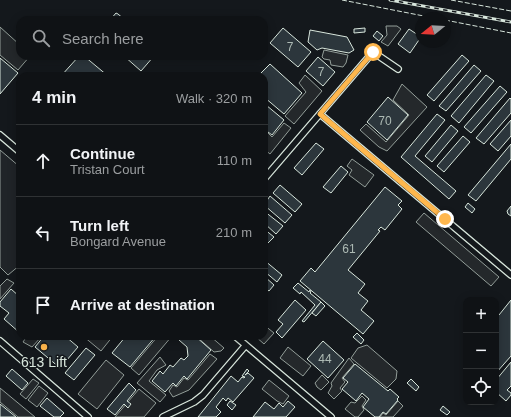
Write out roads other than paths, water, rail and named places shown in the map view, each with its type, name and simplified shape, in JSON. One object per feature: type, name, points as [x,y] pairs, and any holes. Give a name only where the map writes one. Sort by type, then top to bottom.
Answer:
[{"type":"street","points":[[268,174],[373,52],[398,69]]},
{"type":"street","points":[[320,114],[511,275]]},
{"type":"street","points":[[0,135],[16,149]]},
{"type":"street","points":[[238,340],[331,417]]},
{"type":"street","points":[[0,341],[88,417]]},
{"type":"street","points":[[163,417],[194,402],[203,395],[245,346]]},
{"type":"railway","points":[[390,0],[511,22]]},
{"type":"place","name":"613 Lift","points":[[44,347]]}]
